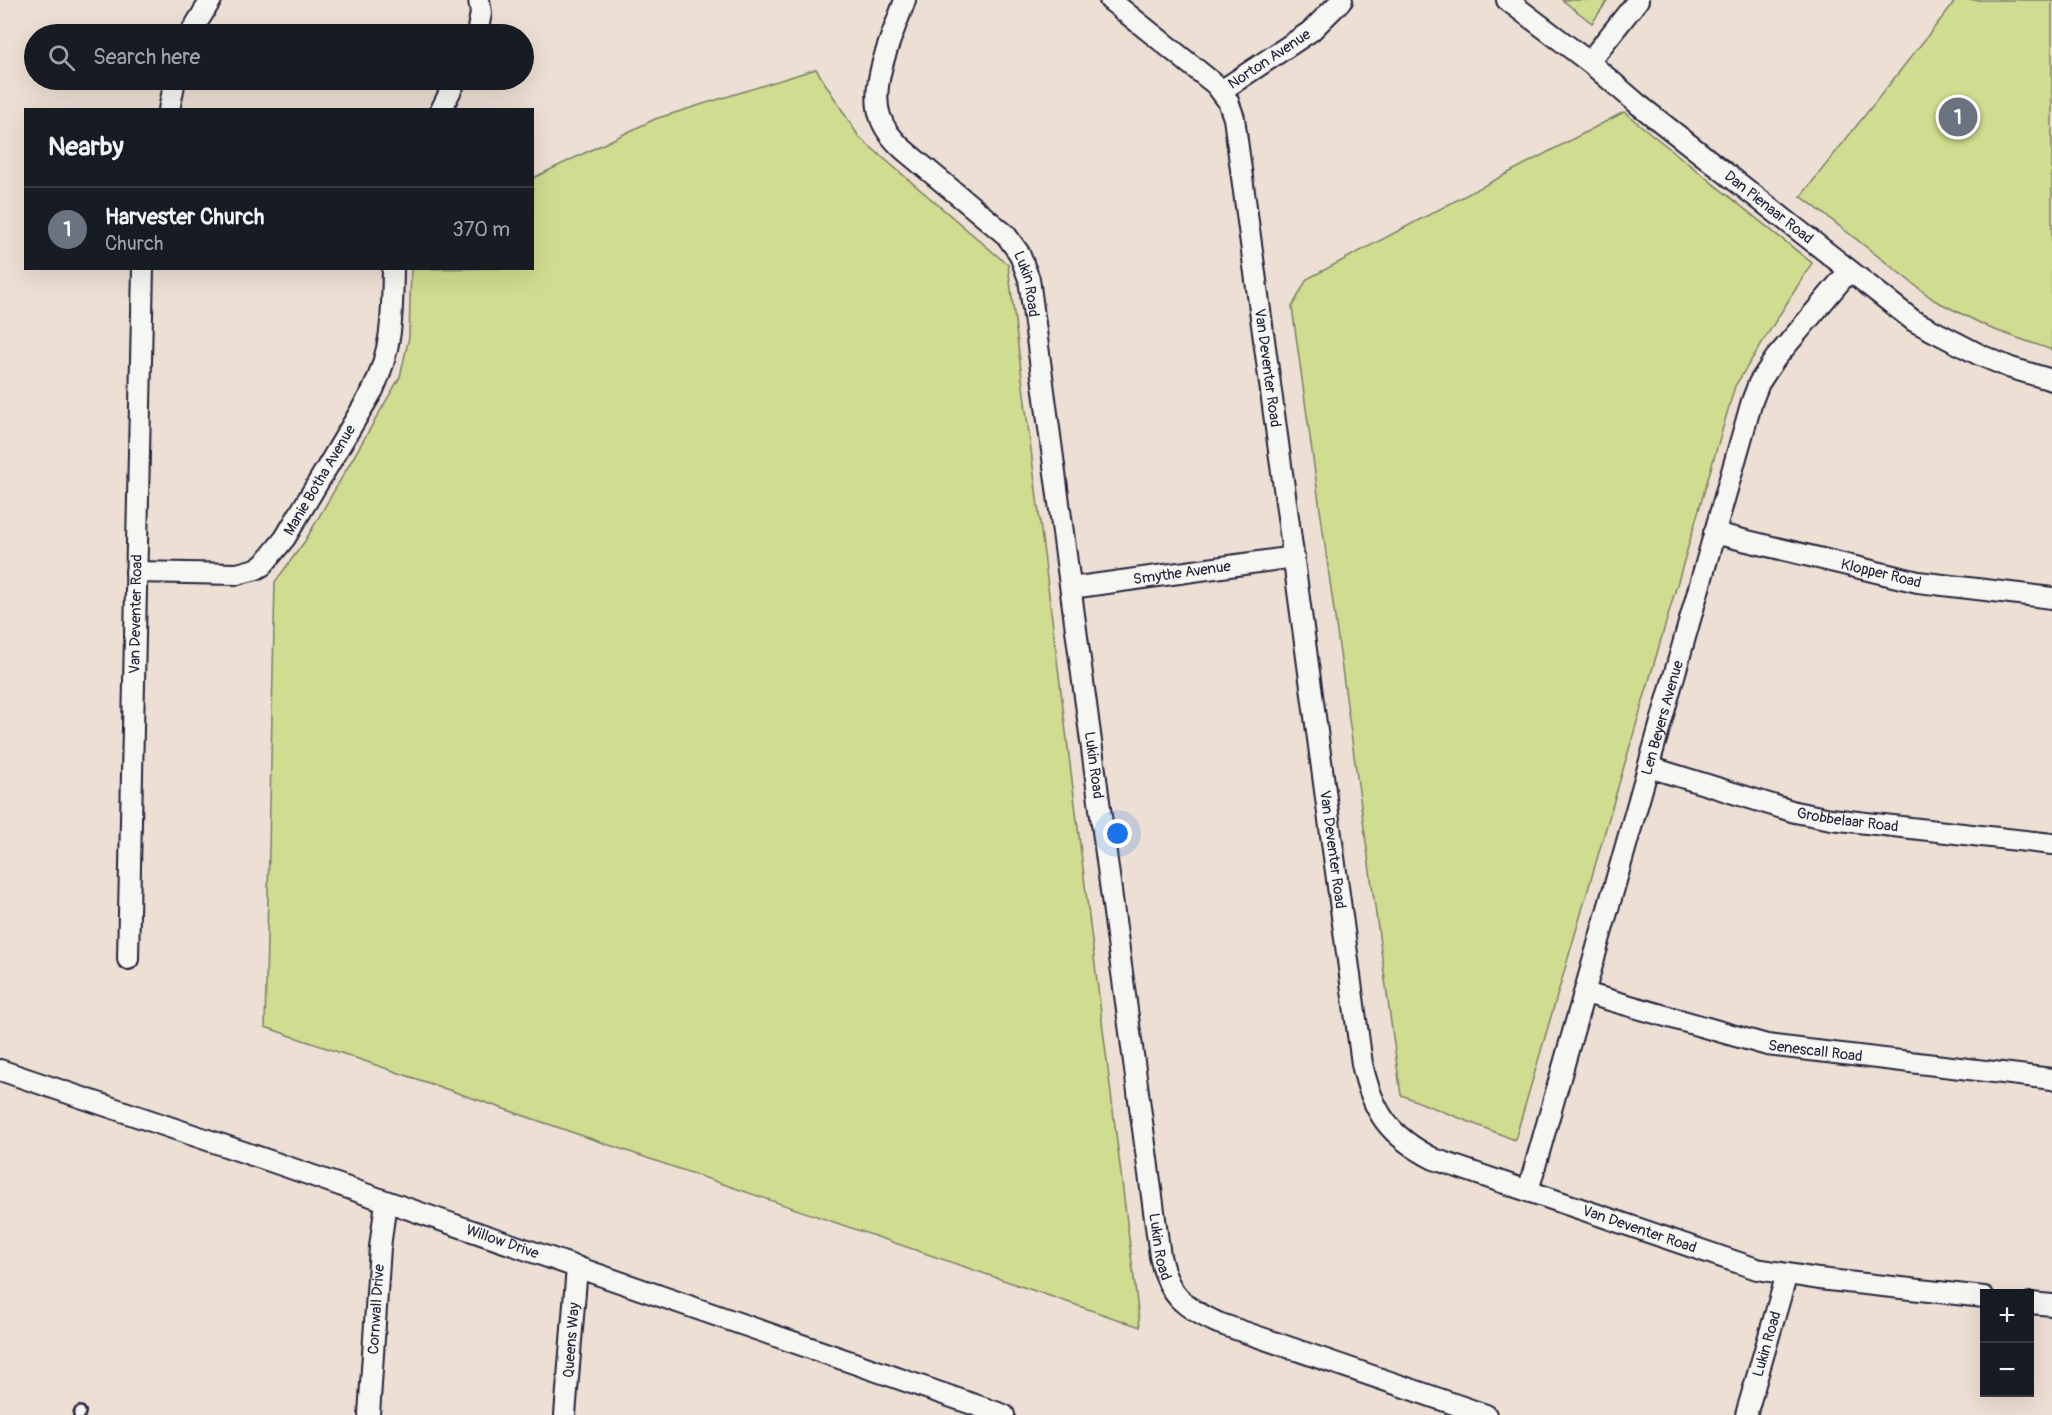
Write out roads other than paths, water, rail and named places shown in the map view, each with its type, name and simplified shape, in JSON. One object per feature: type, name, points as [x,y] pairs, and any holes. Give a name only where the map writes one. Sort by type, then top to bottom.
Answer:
[{"type":"street","points":[[196,24],[211,0]]},
{"type":"street","points":[[479,0],[481,13],[479,24]]},
{"type":"street","name":"Lukin Road","points":[[905,0],[878,84],[877,104],[880,118],[904,150],[1014,243],[1029,279],[1160,1256],[1168,1284],[1187,1308],[1218,1323],[1486,1415]]},
{"type":"street","name":"Van Deventer Road","points":[[1110,0],[1208,77],[1221,92],[1231,109],[1236,129],[1362,1064],[1372,1101],[1383,1119],[1397,1135],[1434,1159],[1737,1263],[1769,1272],[1980,1297]]},
{"type":"street","name":"Norton Avenue","points":[[1221,92],[1311,31],[1342,0]]},
{"type":"street","name":"Dan Pienaar Road","points":[[1507,0],[1589,62],[1639,105],[1894,307],[1937,334],[1980,356],[2052,380]]},
{"type":"street","points":[[1589,62],[1638,0]]},
{"type":"street","points":[[169,108],[173,90]]},
{"type":"street","points":[[442,108],[451,90]]},
{"type":"street","name":"Van Deventer Road","points":[[128,959],[143,270]]},
{"type":"street","name":"Manie Botha Avenue","points":[[136,572],[237,574],[256,569],[273,555],[373,390],[381,372],[392,327],[393,270]]},
{"type":"street","name":"Len Beyers Avenue","points":[[1528,1191],[1756,389],[1775,359],[1849,271]]},
{"type":"street","name":"Klopper Road","points":[[1714,533],[1918,582],[2052,598]]},
{"type":"street","name":"Smythe Avenue","points":[[1071,588],[1294,557]]},
{"type":"street","name":"Grobbelaar Road","points":[[1648,767],[1795,812],[1831,819],[2052,844]]},
{"type":"street","name":"Senescall Road","points":[[1585,993],[1767,1045],[2052,1079]]},
{"type":"street","name":"Willow Drive","points":[[0,1070],[1004,1415]]},
{"type":"street","name":"Cornwall Drive","points":[[369,1415],[380,1247],[386,1202]]},
{"type":"street","name":"Queens Way","points":[[566,1415],[577,1267]]},
{"type":"street","name":"Lukin Road","points":[[1746,1415],[1787,1274]]},
{"type":"street","points":[[2034,1303],[2052,1305]]},
{"type":"place","name":"Harvester Church","points":[[1958,117]]}]
